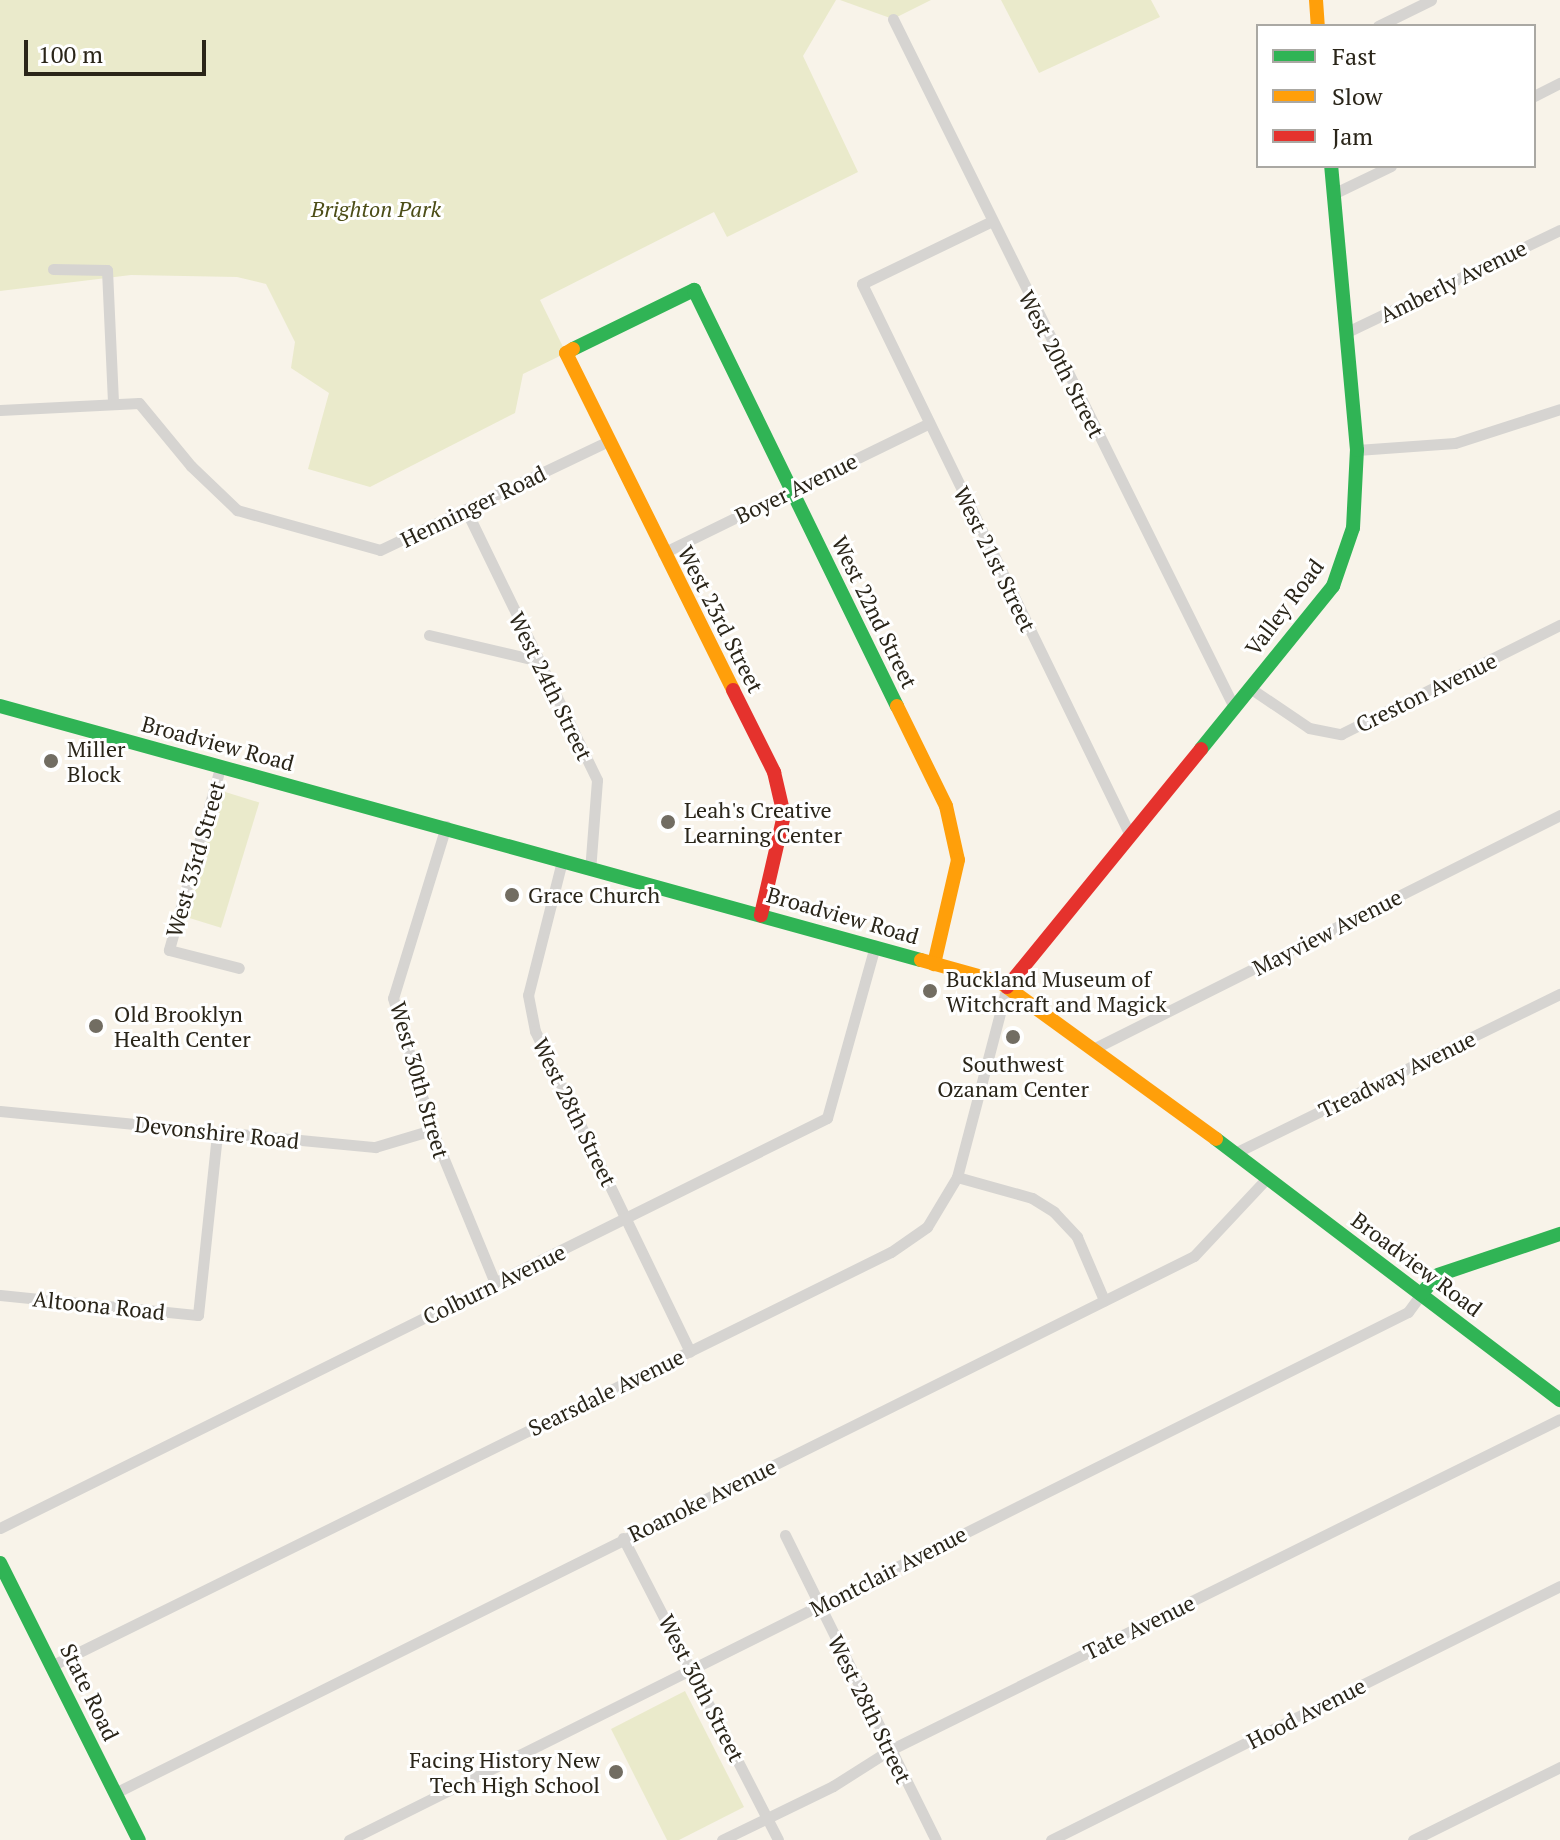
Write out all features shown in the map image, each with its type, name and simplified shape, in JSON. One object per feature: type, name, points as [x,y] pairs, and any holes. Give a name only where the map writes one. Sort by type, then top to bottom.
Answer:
[{"type":"street","points":[[1316,0],[1318,24]]},
{"type":"street","points":[[1382,24],[1431,0]]},
{"type":"street","name":"West 20th Street","points":[[893,19],[990,222],[1234,707]]},
{"type":"street","points":[[1536,95],[1560,83]]},
{"type":"street","name":"Valley Road","points":[[1007,987],[1129,833],[1333,586],[1345,559],[1353,528],[1357,450],[1331,168]]},
{"type":"street","points":[[1335,193],[1387,168]]},
{"type":"street","name":"West 21st Street","points":[[990,222],[862,284],[1129,833]]},
{"type":"street","name":"Amberly Avenue","points":[[1347,332],[1560,230]]},
{"type":"street","points":[[53,269],[107,270],[113,404]]},
{"type":"street","name":"West 22nd Street","points":[[566,353],[694,290],[954,829],[958,860],[934,964]]},
{"type":"street","name":"West 23rd Street","points":[[566,353],[774,772],[784,815],[761,915]]},
{"type":"street","name":"Henninger Road","points":[[0,410],[139,403],[191,466],[237,510],[380,550],[609,441]]},
{"type":"street","points":[[1357,450],[1455,443],[1560,409]]},
{"type":"street","name":"Boyer Avenue","points":[[663,553],[929,423]]},
{"type":"street","name":"West 24th Street","points":[[466,510],[597,780],[590,870]]},
{"type":"street","name":"Creston Avenue","points":[[1250,688],[1309,728],[1341,734],[1560,625]]},
{"type":"street","points":[[429,635],[540,661]]},
{"type":"street","name":"Broadview Road","points":[[0,706],[220,768],[446,826],[590,870],[875,946],[1007,987],[1095,1048],[1268,1177],[1560,1400]]},
{"type":"street","name":"West 33rd Street","points":[[220,768],[169,950],[239,968]]},
{"type":"street","name":"Mayview Avenue","points":[[1095,1048],[1560,815]]},
{"type":"street","name":"West 30th Street","points":[[446,826],[393,998],[432,1130],[495,1283]]},
{"type":"street","name":"West 28th Street","points":[[562,861],[528,995],[535,1031],[690,1351]]},
{"type":"street","name":"Colburn Avenue","points":[[0,1528],[827,1118],[875,946]]},
{"type":"street","name":"Searsdale Avenue","points":[[53,1665],[891,1252],[927,1227],[957,1177],[1007,987]]},
{"type":"street","name":"Treadway Avenue","points":[[1235,1153],[1560,994]]},
{"type":"street","name":"Devonshire Road","points":[[0,1111],[375,1147],[432,1130]]},
{"type":"street","name":"Altoona Road","points":[[0,1295],[198,1315],[217,1134]]},
{"type":"street","points":[[957,1177],[1032,1198],[1054,1212],[1077,1237],[1104,1300]]},
{"type":"street","name":"Roanoke Avenue","points":[[115,1793],[1194,1256],[1268,1177]]},
{"type":"street","points":[[1421,1294],[1438,1275],[1560,1234]]},
{"type":"street","name":"Montclair Avenue","points":[[349,1840],[1408,1312],[1421,1294]]},
{"type":"street","name":"Tate Avenue","points":[[722,1840],[890,1750],[1560,1419]]},
{"type":"street","name":"West 28th Street","points":[[785,1535],[936,1840]]},
{"type":"street","name":"West 30th Street","points":[[623,1538],[695,1669],[778,1840]]},
{"type":"street","name":"State Road","points":[[0,1563],[139,1840]]},
{"type":"street","name":"Hood Avenue","points":[[1051,1840],[1560,1586]]},
{"type":"street","points":[[1413,1840],[1560,1767]]},
{"type":"green space","name":"Brighton Park","points":[[0,0],[836,0],[803,56],[858,172],[727,237],[714,212],[540,300],[566,353],[523,374],[515,413],[370,487],[308,469],[329,393],[291,368],[295,342],[266,284],[237,277],[131,275],[0,291]]},
{"type":"green space","points":[[840,0],[931,0],[893,19]]},
{"type":"green space","points":[[1001,0],[1151,0],[1160,17],[1039,73]]},
{"type":"green space","points":[[222,791],[259,802],[221,928],[184,916]]},
{"type":"green space","points":[[685,1691],[744,1807],[679,1840],[667,1840],[611,1729]]},
{"type":"traffic: fast","points":[[1201,749],[1333,586],[1353,528],[1357,450],[1331,168]]},
{"type":"traffic: fast","points":[[573,349],[694,290],[897,706]]},
{"type":"traffic: fast","points":[[0,706],[921,960]]},
{"type":"traffic: fast","points":[[1216,1139],[1560,1400]]},
{"type":"traffic: fast","points":[[1421,1294],[1438,1275],[1560,1234]]},
{"type":"traffic: fast","points":[[0,1563],[139,1840]]},
{"type":"traffic: slow","points":[[1316,0],[1318,24]]},
{"type":"traffic: slow","points":[[573,349],[566,353],[733,690]]},
{"type":"traffic: slow","points":[[897,706],[946,806],[958,860],[934,964]]},
{"type":"traffic: slow","points":[[921,960],[1000,982],[1216,1139]]},
{"type":"traffic: jam","points":[[733,690],[774,772],[784,815],[761,915]]},
{"type":"traffic: jam","points":[[1007,987],[1201,749]]},
{"type":"place","name":"Miller Block","points":[[51,761]]},
{"type":"place","name":"Leah's Creative Learning Center","points":[[668,822]]},
{"type":"place","name":"Grace Church","points":[[512,895]]},
{"type":"place","name":"Buckland Museum of Witchcraft and Magick","points":[[930,991]]},
{"type":"place","name":"Old Brooklyn Health Center","points":[[96,1026]]},
{"type":"place","name":"Southwest Ozanam Center","points":[[1013,1037]]},
{"type":"place","name":"Facing History New Tech High School","points":[[616,1772]]}]
